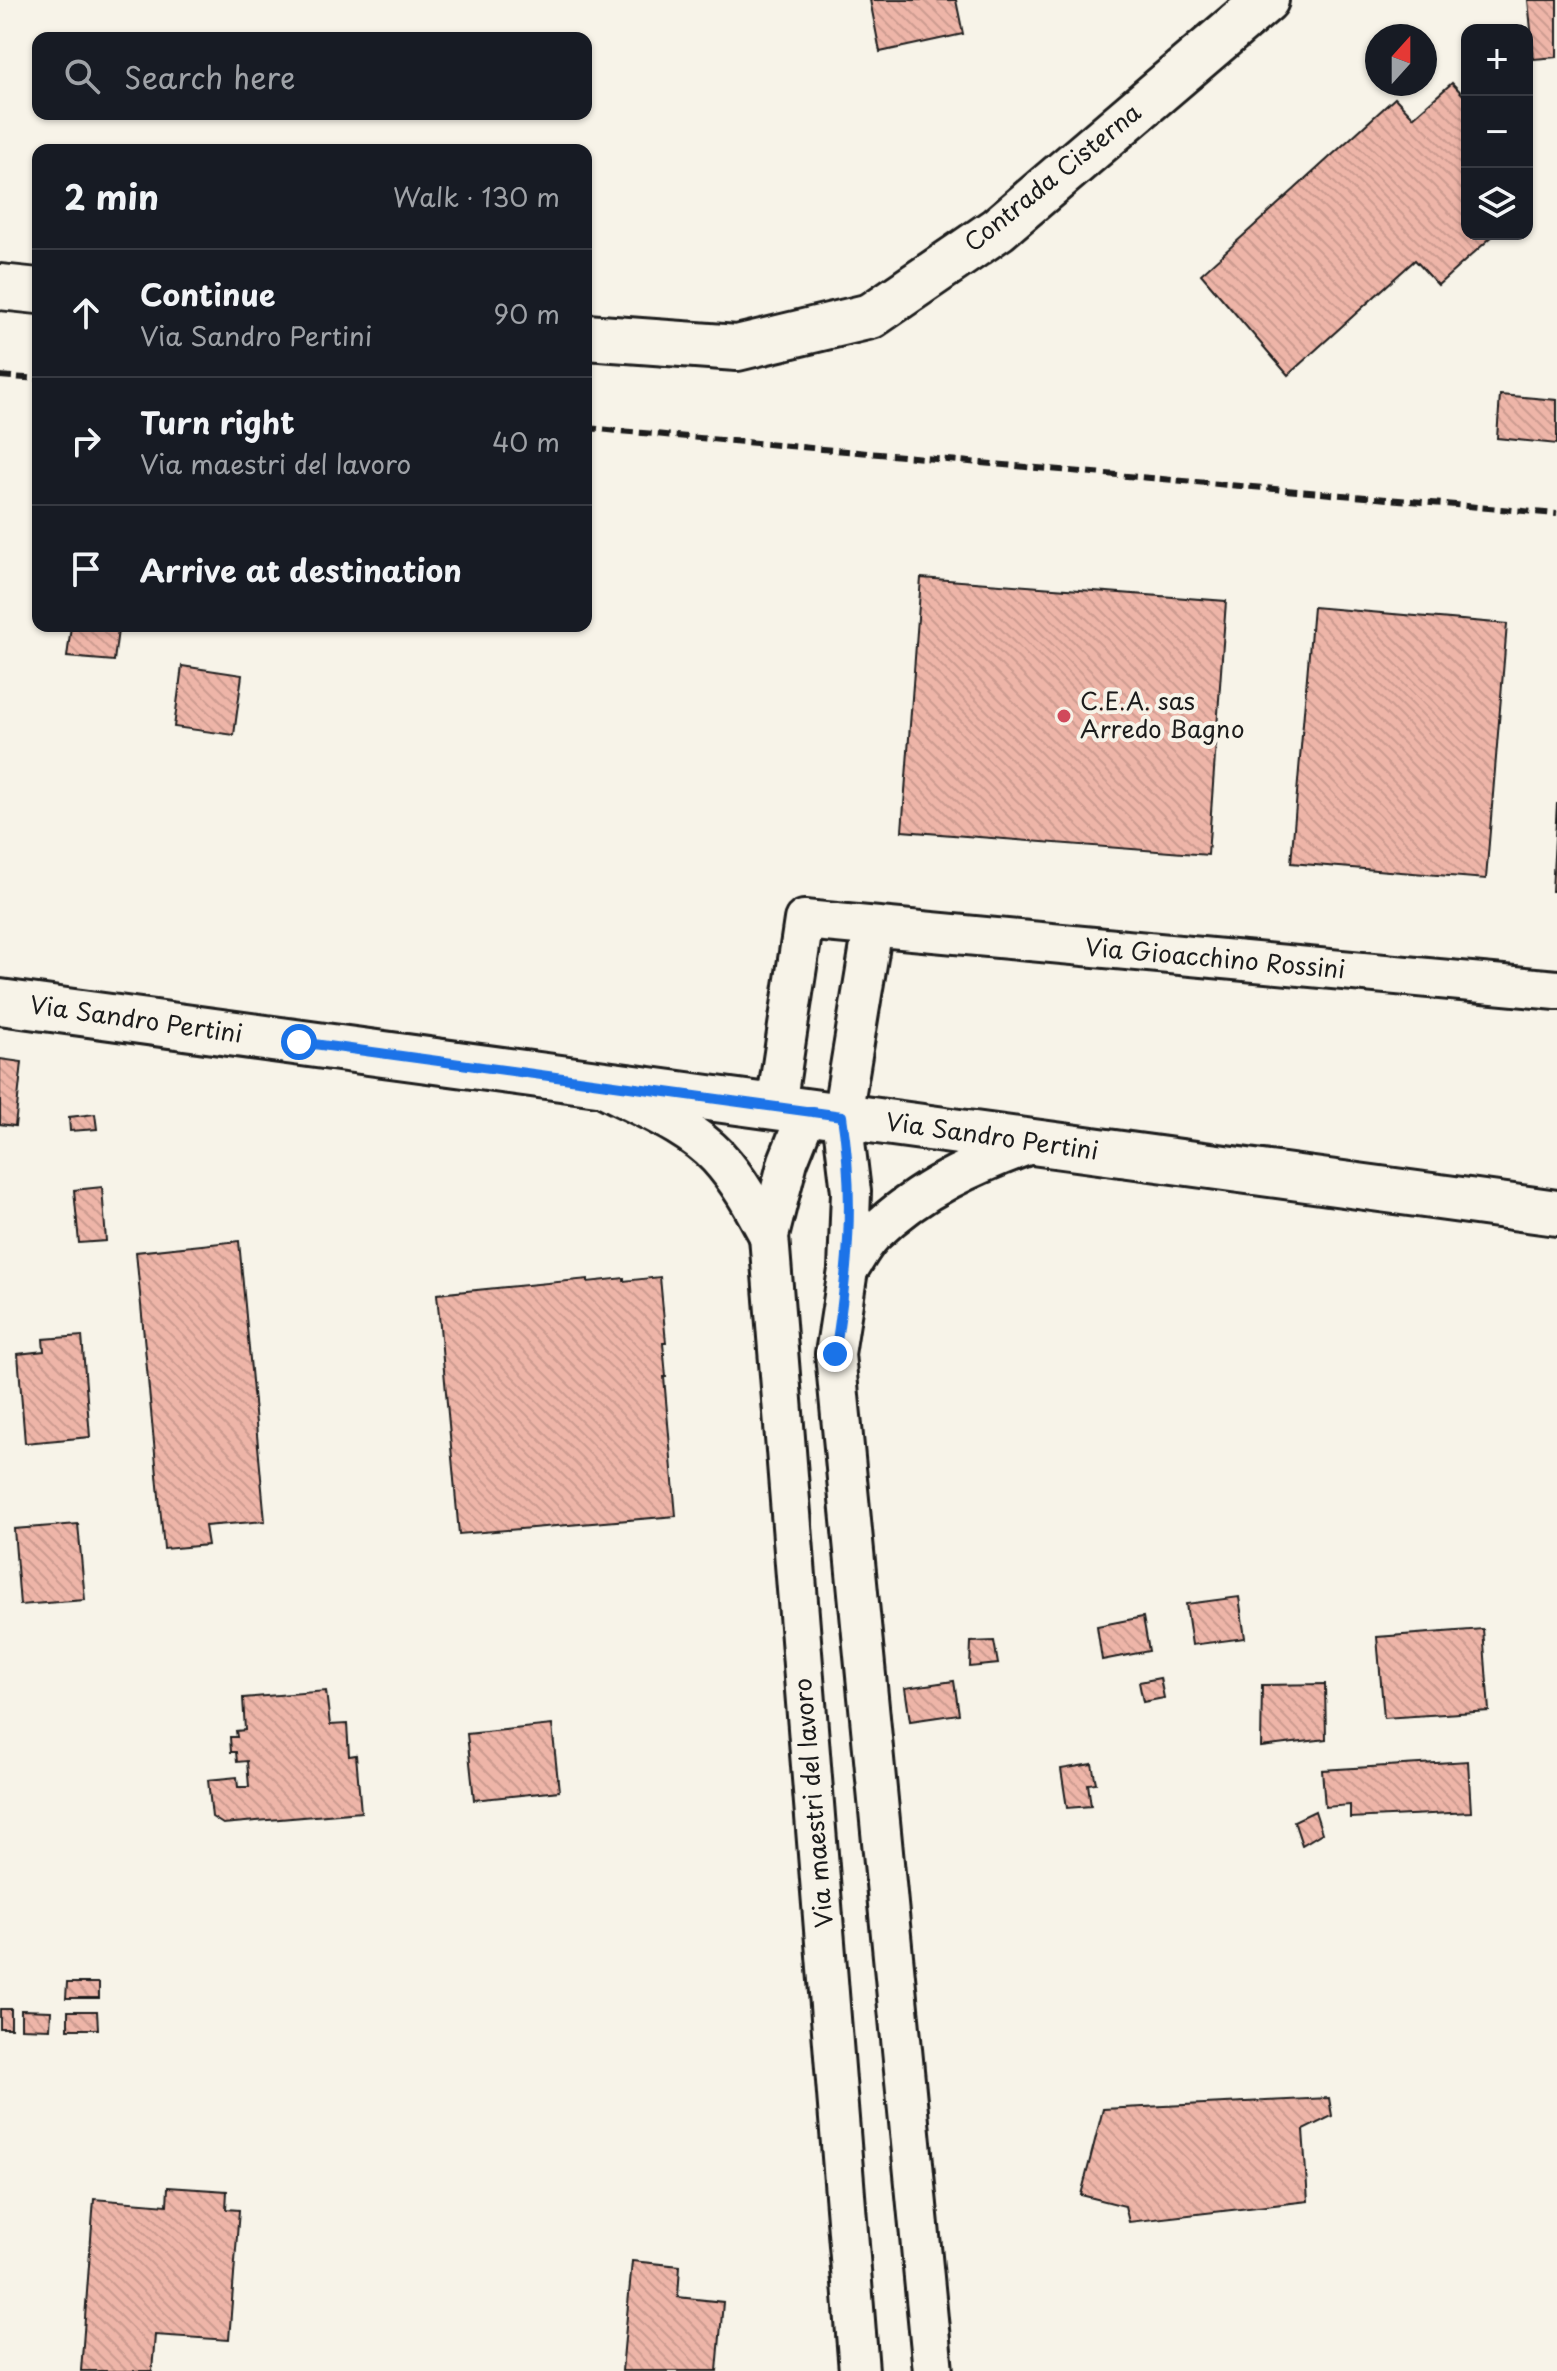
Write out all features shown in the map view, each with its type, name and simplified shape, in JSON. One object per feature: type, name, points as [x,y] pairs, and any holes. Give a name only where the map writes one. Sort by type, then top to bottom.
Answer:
[{"type":"main road","name":"Contrada Cisterna","points":[[592,337],[737,348],[871,316],[998,229],[1266,0]]},
{"type":"main road","points":[[0,287],[32,290]]},
{"type":"main road","name":"Via Sandro Pertini","points":[[0,1002],[1557,1213]]},
{"type":"street","name":"Via Gioacchino Rossini","points":[[809,1111],[804,920],[1557,990]]},
{"type":"street","points":[[873,927],[809,1111],[851,1192],[848,1270],[835,1354],[933,2371]]},
{"type":"street","name":"Via maestri del lavoro","points":[[595,1083],[684,1131],[716,1155],[745,1190],[769,1236]]},
{"type":"street","name":"Via maestri del lavoro","points":[[809,1111],[788,1161],[769,1236],[859,2371]]},
{"type":"street","points":[[848,1270],[871,1236],[918,1196],[977,1164],[1036,1142]]},
{"type":"building","points":[[870,0],[956,0],[963,34],[880,52]]},
{"type":"building","points":[[1528,0],[1557,0],[1557,57],[1534,59],[1533,24],[1530,24]]},
{"type":"building","points":[[1452,83],[1461,93],[1461,240],[1488,240],[1438,285],[1415,260],[1288,375],[1201,274],[1395,98],[1413,117]]},
{"type":"building","points":[[1500,395],[1557,400],[1557,444],[1497,438]]},
{"type":"building","name":"C.E.A. sas Arredo Bagno","points":[[921,578],[1226,601],[1208,855],[902,831]]},
{"type":"building","points":[[1313,607],[1507,624],[1486,879],[1291,863]]},
{"type":"building","points":[[70,632],[118,632],[114,661],[67,657]]},
{"type":"building","points":[[182,666],[242,675],[234,735],[174,727]]},
{"type":"building","points":[[1557,803],[1557,891],[1552,891]]},
{"type":"building","points":[[0,1059],[22,1062],[15,1126],[0,1124]]},
{"type":"building","points":[[95,1114],[97,1129],[70,1131],[69,1117]]},
{"type":"building","points":[[102,1187],[106,1241],[79,1243],[74,1190]]},
{"type":"building","points":[[239,1241],[265,1521],[205,1526],[208,1545],[164,1549],[136,1252]]},
{"type":"building","points":[[660,1277],[666,1343],[663,1343],[664,1377],[676,1516],[459,1534],[437,1294],[588,1279],[588,1282]]},
{"type":"building","points":[[82,1336],[90,1437],[25,1443],[18,1354],[44,1351],[43,1339]]},
{"type":"building","points":[[78,1524],[85,1600],[20,1605],[14,1529]]},
{"type":"building","points":[[1239,1597],[1245,1638],[1192,1645],[1186,1604]]},
{"type":"building","points":[[1143,1617],[1149,1651],[1102,1660],[1097,1626]]},
{"type":"building","points":[[1483,1629],[1489,1711],[1384,1718],[1377,1637]]},
{"type":"building","points":[[994,1641],[998,1664],[970,1667],[971,1642]]},
{"type":"building","points":[[1160,1678],[1164,1698],[1143,1702],[1139,1682]]},
{"type":"building","points":[[954,1681],[959,1714],[910,1721],[905,1688]]},
{"type":"building","points":[[1325,1684],[1326,1739],[1261,1747],[1262,1685]]},
{"type":"building","points":[[326,1691],[330,1725],[347,1724],[349,1756],[356,1755],[361,1812],[223,1824],[212,1817],[208,1780],[237,1777],[238,1787],[249,1787],[247,1761],[237,1762],[236,1752],[231,1752],[230,1737],[237,1737],[236,1731],[245,1730],[243,1698]]},
{"type":"building","points":[[552,1725],[559,1791],[474,1800],[467,1734]]},
{"type":"building","points":[[1468,1761],[1471,1812],[1350,1818],[1350,1805],[1325,1807],[1322,1770]]},
{"type":"building","points":[[1092,1764],[1096,1783],[1088,1784],[1091,1806],[1067,1808],[1061,1769]]},
{"type":"building","points":[[1315,1811],[1322,1833],[1302,1845],[1294,1821]]},
{"type":"building","points":[[67,1983],[99,1983],[99,1998],[66,1998]]},
{"type":"building","points":[[0,2009],[11,2009],[11,2028],[0,2028]]},
{"type":"building","points":[[21,2010],[51,2011],[50,2029],[21,2028]]},
{"type":"building","points":[[68,2011],[97,2011],[98,2029],[68,2029]]},
{"type":"building","points":[[1329,2098],[1332,2116],[1303,2130],[1308,2201],[1129,2222],[1125,2206],[1081,2195],[1103,2109]]},
{"type":"building","points":[[168,2187],[227,2191],[226,2209],[239,2210],[229,2340],[155,2335],[152,2371],[81,2371],[94,2199],[167,2205]]},
{"type":"building","points":[[632,2261],[680,2266],[678,2297],[723,2302],[717,2371],[622,2371]]},
{"type":"railway","points":[[0,376],[32,379]]},
{"type":"railway","points":[[592,429],[1557,514]]},
{"type":"place","name":"C.E.A. sas Arredo Bagno","points":[[1064,716]]},
{"type":"route","points":[[299,1042],[842,1116],[851,1192],[848,1270],[835,1354]]}]
